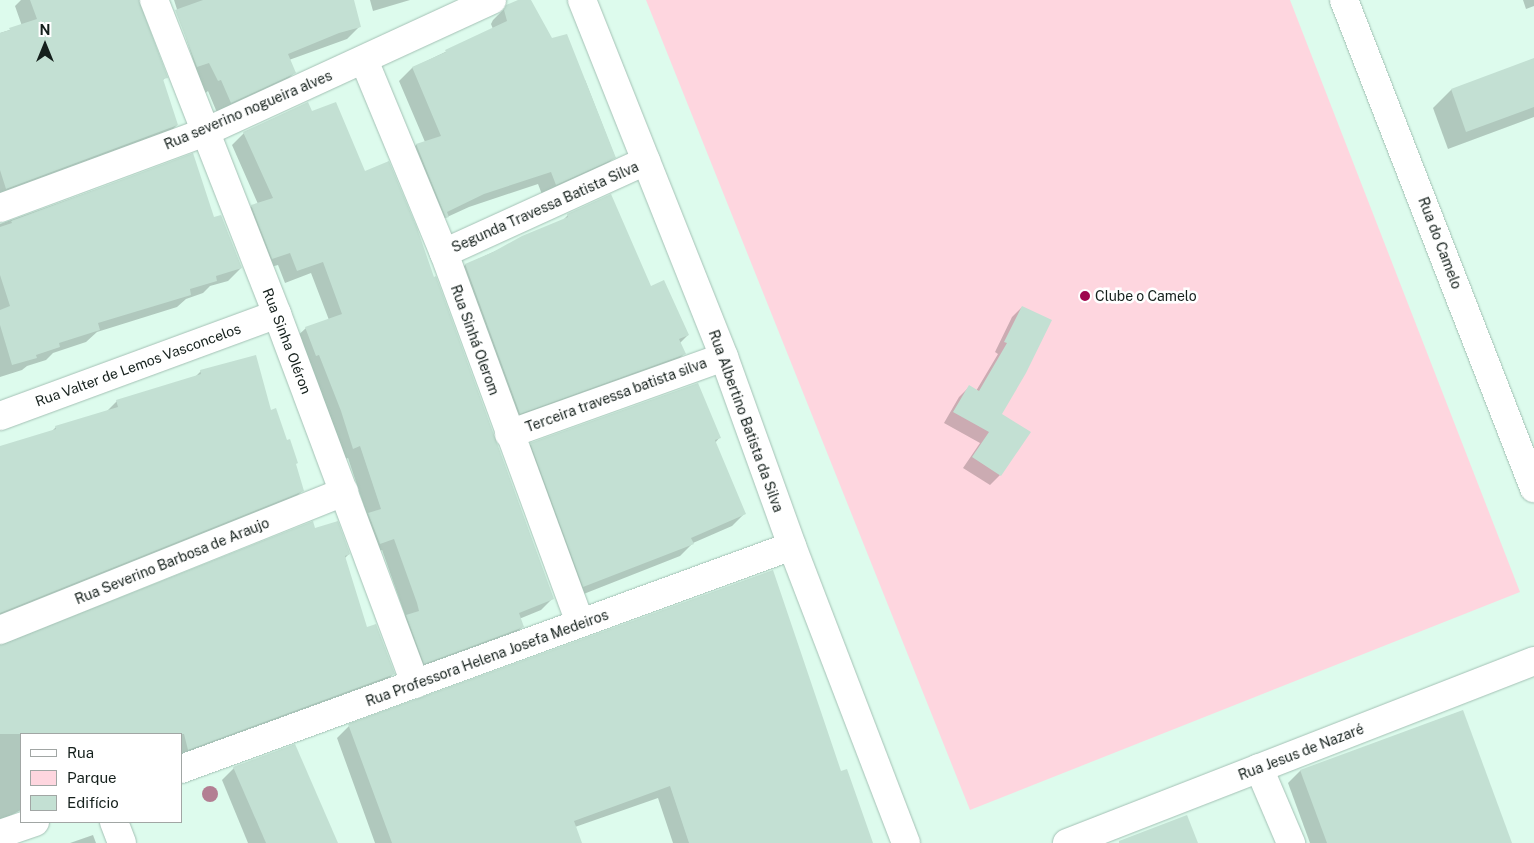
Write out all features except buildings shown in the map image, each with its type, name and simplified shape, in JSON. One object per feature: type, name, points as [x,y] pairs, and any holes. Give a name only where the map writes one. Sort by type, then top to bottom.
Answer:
[{"type":"street","name":"Rua Sinha Oléron","points":[[154,0],[277,314],[416,684]]},
{"type":"street","name":"Rua severino nogueira alves","points":[[0,208],[205,132],[492,0]]},
{"type":"street","name":"Rua Albertino Batista da Silva","points":[[582,0],[724,357],[792,546],[906,843]]},
{"type":"street","name":"Rua do Camelo","points":[[1344,0],[1534,488]]},
{"type":"street","name":"Rua Sinhá Olerom","points":[[364,60],[444,253],[580,624]]},
{"type":"street","name":"Segunda Travessa Batista Silva","points":[[444,253],[646,161]]},
{"type":"street","name":"Rua Valter de Lemos Vasconcelos","points":[[0,416],[277,314]]},
{"type":"street","name":"Terceira travessa batista silva","points":[[509,434],[724,357]]},
{"type":"street","name":"Rua Severino Barbosa de Araujo","points":[[0,630],[344,492]]},
{"type":"street","name":"Rua Professora Helena Josefa Medeiros","points":[[182,769],[792,546]]},
{"type":"street","name":"Rua Jesus de Nazaré","points":[[1067,843],[1534,661]]},
{"type":"street","points":[[1259,768],[1291,843]]},
{"type":"street","points":[[0,834],[32,823]]},
{"type":"street","points":[[114,823],[122,843]]},
{"type":"green space","name":"Clube o Camelo","points":[[646,0],[1290,0],[1520,592],[970,810]]},
{"type":"place","name":"Clube o Camelo","points":[[1085,296]]}]
